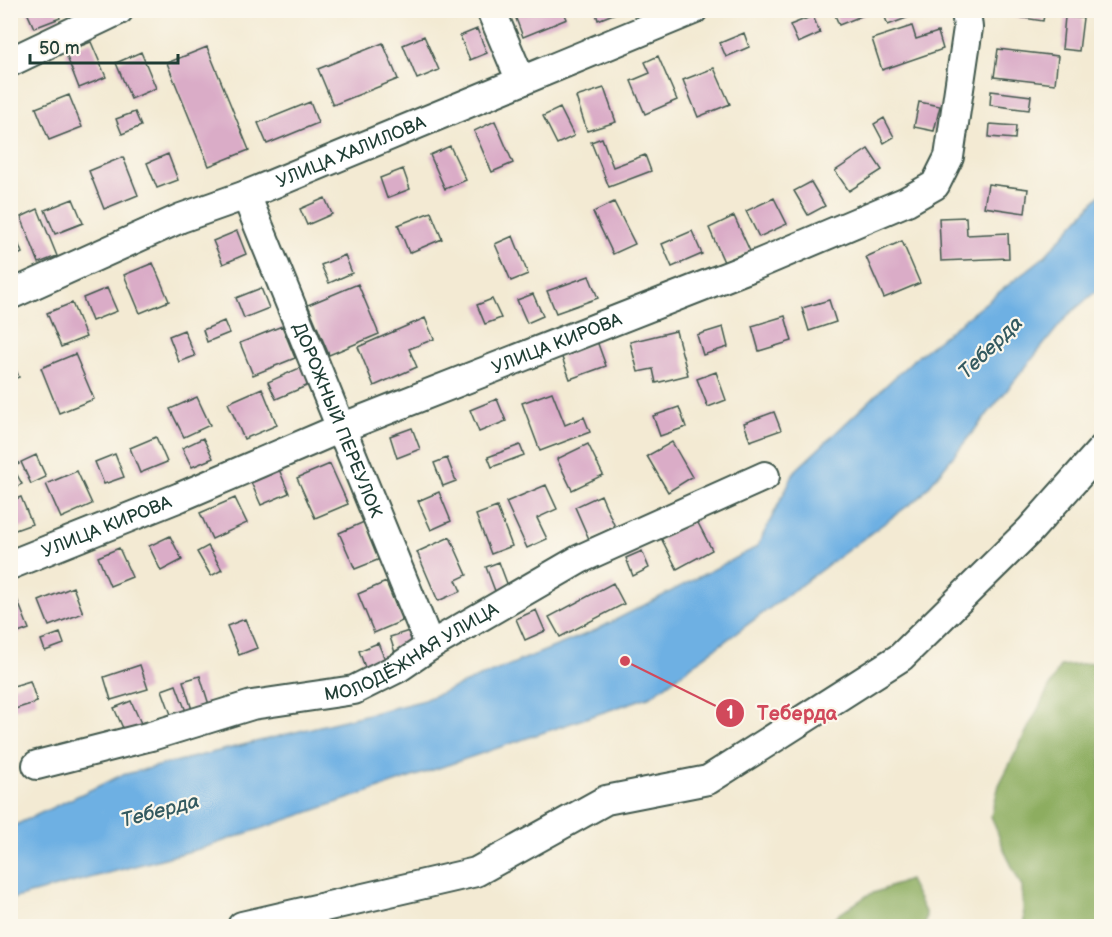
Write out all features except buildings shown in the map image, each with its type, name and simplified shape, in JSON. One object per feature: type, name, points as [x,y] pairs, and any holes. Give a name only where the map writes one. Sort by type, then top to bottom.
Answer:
[{"type":"street","points":[[10,62],[119,10]]},
{"type":"street","points":[[491,10],[521,81]]},
{"type":"street","name":"УЛИЦА ХАЛИЛОВА","points":[[10,296],[181,218],[246,195],[693,10]]},
{"type":"street","name":"УЛИЦА КИРОВА","points":[[10,565],[180,497],[341,428],[751,267],[907,201],[935,185],[949,157],[968,28],[966,10]]},
{"type":"street","name":"ДОРОЖНЫЙ ПЕРЕУЛОК","points":[[246,195],[430,646]]},
{"type":"street","points":[[242,927],[476,872],[606,800],[708,780],[902,657],[1030,530],[1101,449]]},
{"type":"street","name":"МОЛОДЁЖНАЯ УЛИЦА","points":[[37,765],[151,736],[252,705],[354,690],[398,668],[430,646],[580,559],[765,476]]},
{"type":"green space","points":[[1101,662],[1101,926],[1021,926],[1024,922],[1022,887],[991,816],[999,785],[1060,666]]},
{"type":"green space","points":[[909,880],[926,914],[925,926],[822,926],[868,895]]},
{"type":"water","points":[[1101,194],[1101,287],[1067,316],[921,496],[651,696],[206,847],[11,899],[11,827],[122,775],[421,701],[596,630],[757,547],[795,471],[913,360],[1044,257]]},
{"type":"place","name":"Теберда","points":[[625,661]]}]
